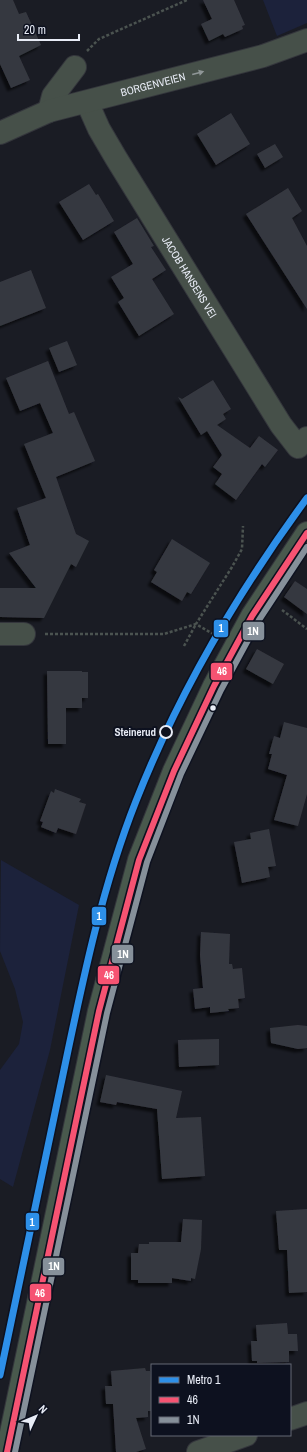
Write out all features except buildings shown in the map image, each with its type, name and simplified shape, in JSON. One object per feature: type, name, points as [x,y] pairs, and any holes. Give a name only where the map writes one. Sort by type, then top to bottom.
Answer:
[{"type":"main road","points":[[7,1452],[99,1011],[139,860],[174,771],[214,686],[252,616],[307,533]]},
{"type":"street","name":"BORGENVEIEN","points":[[0,133],[49,111],[264,56],[307,40]]},
{"type":"street","points":[[49,111],[53,96],[75,67]]},
{"type":"street","name":"JACOB HANSENS VEI","points":[[87,102],[99,129],[116,158],[281,424],[302,442]]},
{"type":"street","points":[[0,634],[24,634]]},
{"type":"street","points":[[291,1419],[307,1413]]},
{"type":"street","points":[[198,1452],[243,1436]]},
{"type":"path","points":[[75,67],[90,47],[99,39],[187,0]]},
{"type":"path","points":[[184,646],[242,549],[244,526]]},
{"type":"path","points":[[277,607],[307,629]]},
{"type":"path","points":[[24,634],[164,634],[196,624],[224,640]]},
{"type":"shaded area","points":[[263,0],[307,0],[307,23],[277,36]]},
{"type":"shaded area","points":[[1,860],[79,905],[50,1050],[13,1187],[0,1179],[0,1070],[19,1044],[23,1022],[15,989],[0,951]]},
{"type":"metro line","name":"1","points":[[0,1375],[68,1048],[92,941],[123,835],[153,761],[191,682],[234,606],[307,498]]},
{"type":"transit line","name":"46","points":[[7,1452],[99,1011],[139,860],[174,771],[214,686],[252,616],[307,533]]},
{"type":"transit line","name":"1N","points":[[15,1452],[107,1013],[147,862],[181,774],[221,690],[259,620],[307,547]]},
{"type":"place","name":"Steinerud","points":[[166,732]]}]
